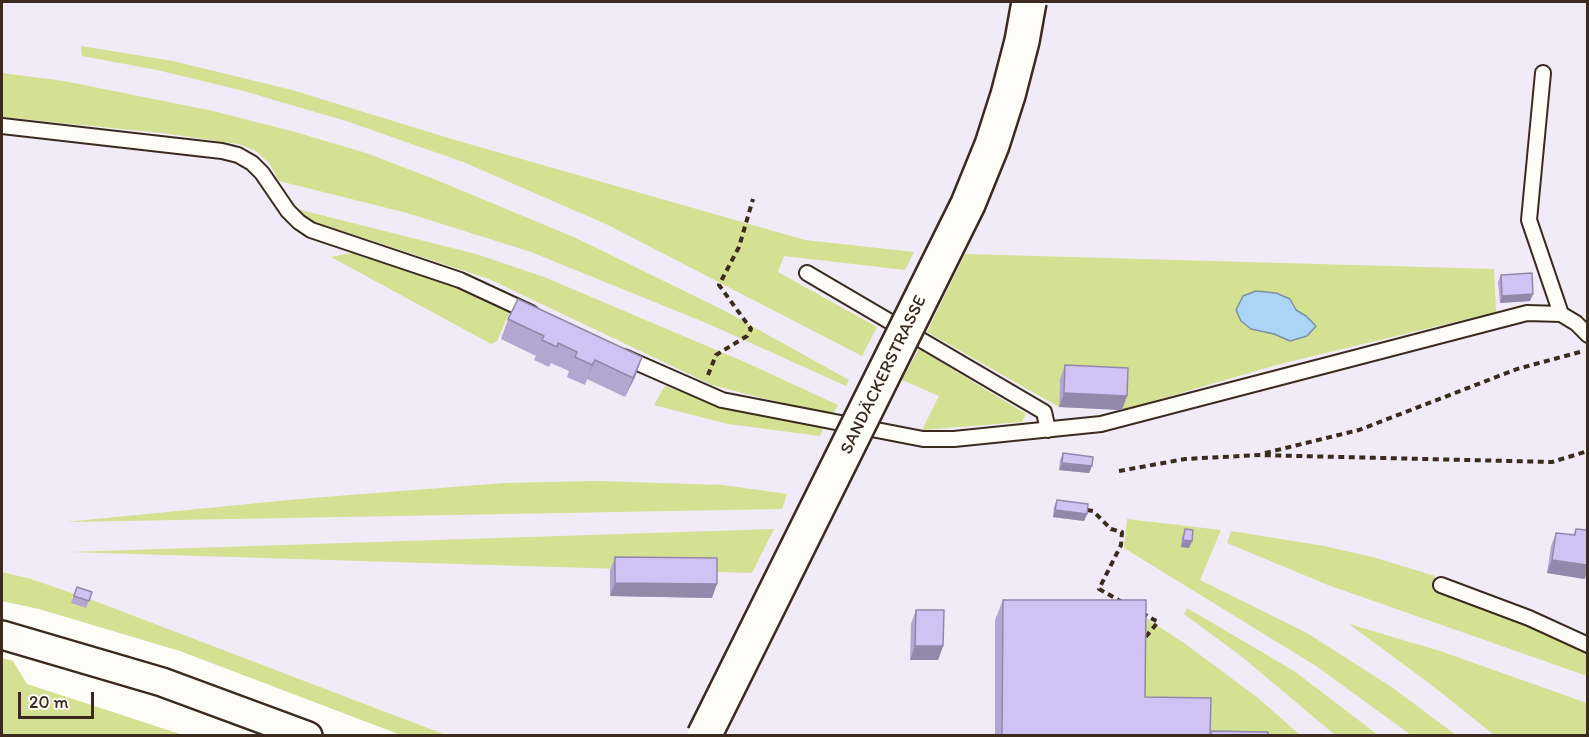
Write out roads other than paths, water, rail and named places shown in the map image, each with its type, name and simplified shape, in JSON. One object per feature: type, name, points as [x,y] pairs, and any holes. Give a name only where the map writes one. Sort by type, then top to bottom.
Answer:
[{"type":"street","name":"SANDÄCKERSTRASSE","points":[[704,735],[968,204],[1006,103],[1022,42],[1029,2]]},
{"type":"street","points":[[2,635],[162,682],[308,735]]},
{"type":"lane","points":[[1543,73],[1529,220],[1561,314]]},
{"type":"lane","points":[[2,126],[222,151],[238,155],[252,163],[288,211],[311,230],[460,280],[548,321]]},
{"type":"lane","points":[[807,273],[1044,412],[1048,430]]},
{"type":"lane","points":[[612,351],[722,400],[923,439],[954,439],[1101,424],[1527,313],[1561,314],[1587,334]]},
{"type":"lane","points":[[1441,585],[1529,618],[1587,645]]},
{"type":"water","points":[[1256,291],[1276,293],[1290,299],[1296,310],[1316,326],[1307,336],[1290,341],[1274,334],[1251,329],[1241,321],[1236,310],[1243,296]]}]
